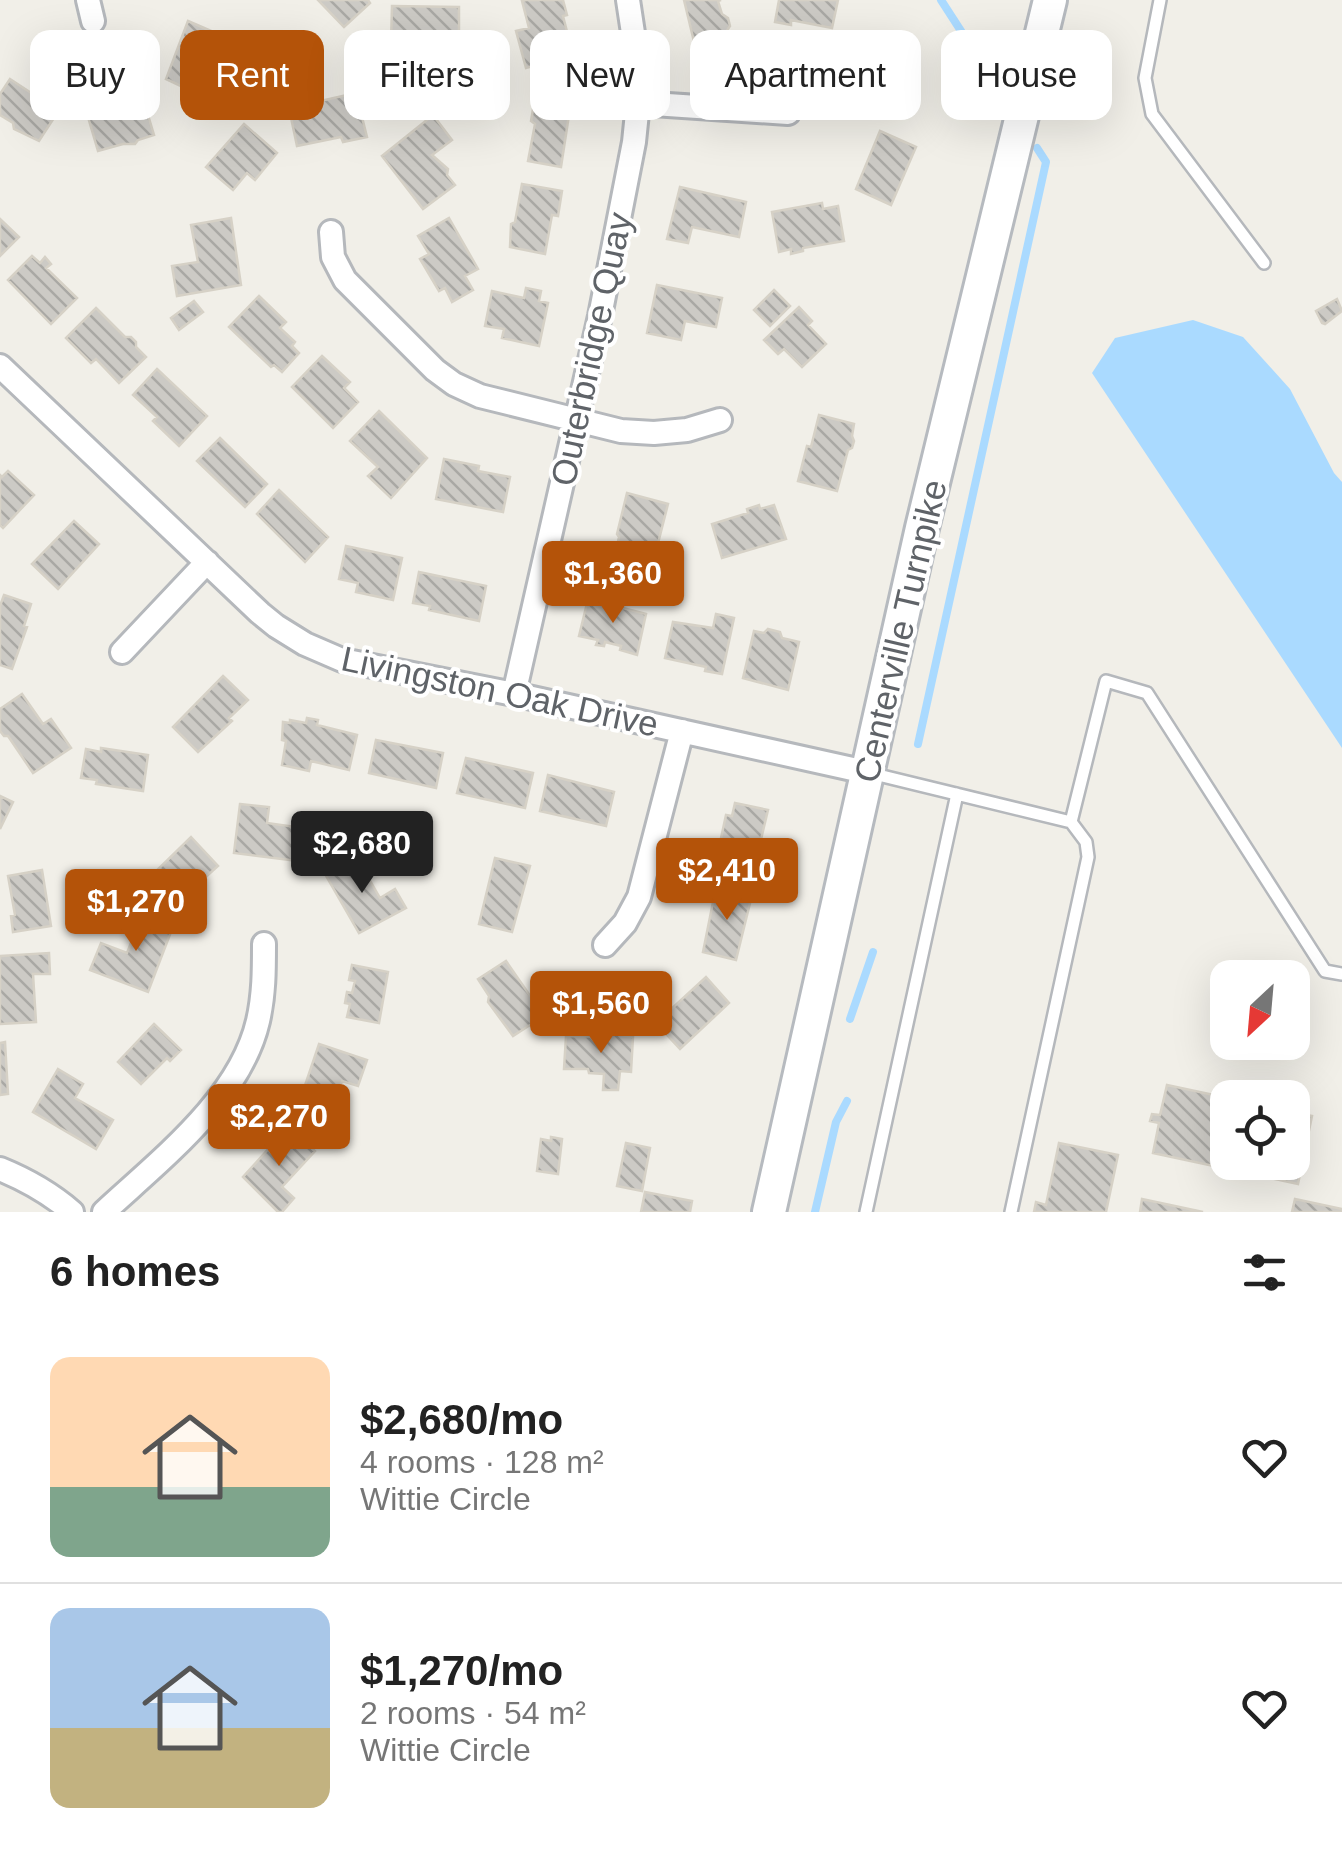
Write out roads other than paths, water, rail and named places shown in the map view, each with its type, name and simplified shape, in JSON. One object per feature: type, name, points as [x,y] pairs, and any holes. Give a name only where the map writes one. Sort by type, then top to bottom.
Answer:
[{"type":"main road","name":"Centerville Turnpike","points":[[770,1212],[922,528],[1050,0]]},
{"type":"street","name":"Outerbridge Quay","points":[[628,0],[633,30]]},
{"type":"street","name":"Outerbridge Quay","points":[[514,694],[600,316],[636,120]]},
{"type":"street","points":[[331,232],[334,257],[345,280],[454,384],[480,396],[620,430],[688,430],[720,420]]},
{"type":"street","name":"Livingston Oak Drive","points":[[0,366],[268,620],[304,644],[342,660],[866,772]]},
{"type":"street","points":[[122,652],[207,562]]},
{"type":"street","points":[[606,945],[640,897],[682,730]]},
{"type":"street","points":[[104,1212],[184,1137],[234,1078],[257,1024],[264,980],[264,944]]},
{"type":"street","points":[[0,1169],[52,1194],[72,1212]]},
{"type":"lane","points":[[1160,0],[1145,78],[1152,114],[1264,263]]},
{"type":"lane","points":[[1071,822],[1106,681],[1147,693],[1324,971],[1342,974]]},
{"type":"lane","points":[[866,772],[1071,822],[1086,842],[1088,857],[1011,1212]]},
{"type":"lane","points":[[866,1212],[957,794]]},
{"type":"water","points":[[1193,320],[1243,337],[1290,389],[1342,482],[1342,748],[1092,373],[1115,338]]},
{"type":"waterway","points":[[941,0],[960,30]]},
{"type":"waterway","points":[[918,744],[1046,162],[1037,148]]},
{"type":"waterway","points":[[850,1019],[873,952]]},
{"type":"waterway","points":[[815,1212],[836,1122],[847,1101]]}]
